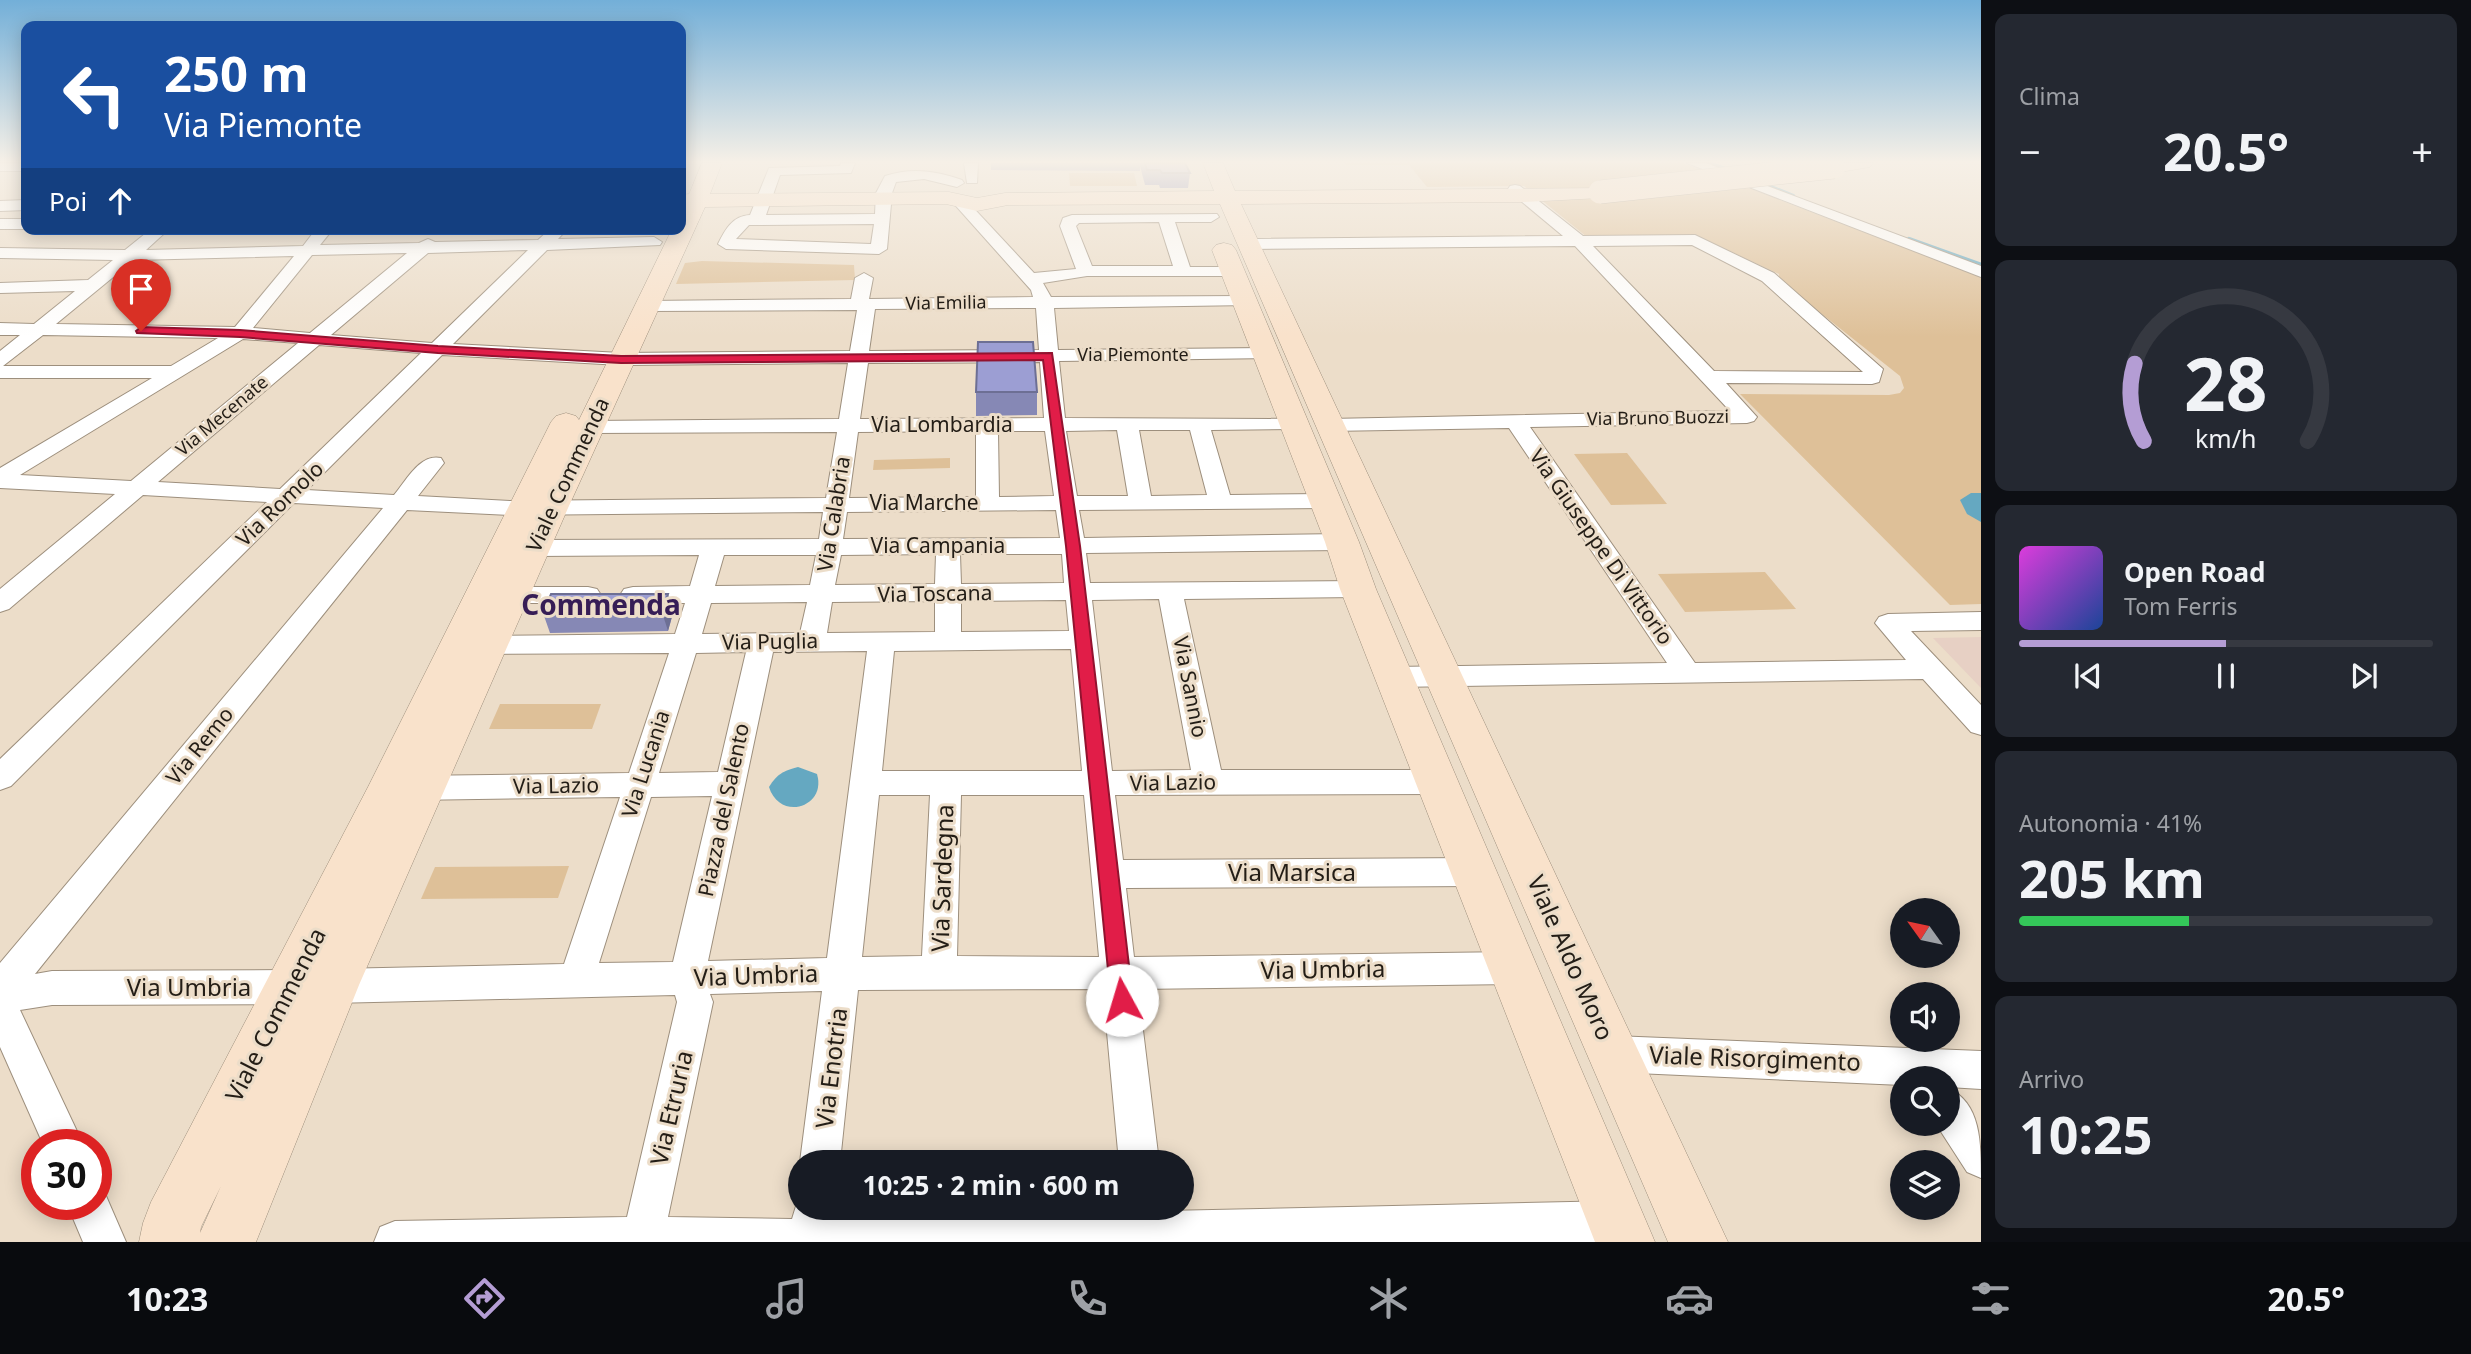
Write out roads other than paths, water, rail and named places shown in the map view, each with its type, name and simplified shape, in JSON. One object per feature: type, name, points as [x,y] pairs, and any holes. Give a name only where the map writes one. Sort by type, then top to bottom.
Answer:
[{"type":"street","points":[[745,221],[733,230],[726,244],[879,250],[882,221]]},
{"type":"street","points":[[988,221],[1039,289],[1044,302],[1055,425],[1073,546],[1138,1150]]},
{"type":"street","points":[[1069,221],[1068,226],[1085,271]]},
{"type":"street","points":[[1166,221],[1183,271]]},
{"type":"street","name":"Viale Aldo Moro","points":[[1223,221],[1285,376],[1442,675],[1698,1242]]},
{"type":"street","name":"Via Bruno Buozzi","points":[[1311,424],[1747,417],[1581,243],[1554,221]]},
{"type":"street","points":[[1846,221],[1981,272]]},
{"type":"street","points":[[0,224],[21,224]]},
{"type":"street","points":[[0,361],[155,235]]},
{"type":"street","points":[[0,479],[240,333],[320,235]]},
{"type":"street","name":"Via Mecenate","points":[[0,603],[439,235]]},
{"type":"street","name":"Viale Commenda","points":[[474,645],[512,595],[537,522],[610,358],[658,235]]},
{"type":"street","points":[[0,253],[131,255],[423,248],[551,237],[658,235]]},
{"type":"street","name":"Viale Commenda","points":[[169,1242],[172,1223],[312,986],[474,645],[537,522],[590,427],[610,358],[647,306],[672,235]]},
{"type":"street","name":"Via Romolo","points":[[0,778],[551,237]]},
{"type":"street","name":"Via Emilia","points":[[647,306],[1044,302],[1242,272],[1581,243],[1695,240],[1768,277],[1873,369],[1872,378],[1708,376]]},
{"type":"street","points":[[1029,279],[1075,275],[1085,271],[1242,272]]},
{"type":"street","name":"Viale Aldo Moro","points":[[1242,272],[1285,376]]},
{"type":"street","name":"Via Calabria","points":[[812,642],[860,357],[864,278]]},
{"type":"street","points":[[0,288],[93,285]]},
{"type":"street","name":"Via Piemonte","points":[[0,329],[240,333],[438,349],[610,358],[1048,356],[1285,376]]},
{"type":"street","points":[[0,372],[176,372]]},
{"type":"street","name":"Via Giuseppe Di Vittorio","points":[[1515,421],[1688,673]]},
{"type":"street","points":[[1126,424],[1140,503]]},
{"type":"street","points":[[1199,424],[1220,502]]},
{"type":"street","name":"Viale Aldo Moro","points":[[1311,424],[1325,501],[1357,589],[1621,1232]]},
{"type":"street","name":"Via Lombardia","points":[[590,427],[1311,424]]},
{"type":"street","points":[[987,425],[988,503]]},
{"type":"street","name":"Via Remo","points":[[0,990],[433,463]]},
{"type":"street","points":[[0,479],[135,489],[400,502],[537,522]]},
{"type":"street","name":"Via Marche","points":[[537,522],[835,503],[1325,501]]},
{"type":"street","name":"Via Campania","points":[[537,522],[713,547],[1342,542]]},
{"type":"street","points":[[948,546],[948,640]]},
{"type":"street","name":"Via Lucania","points":[[576,981],[638,785],[687,643],[713,547]]},
{"type":"street","name":"Via Toscana","points":[[512,595],[821,595],[1357,589]]},
{"type":"street","name":"Via Sannio","points":[[1171,592],[1209,783]]},
{"type":"street","points":[[1981,621],[1888,623],[1981,724]]},
{"type":"street","name":"Via Puglia","points":[[474,645],[1081,640]]},
{"type":"street","points":[[844,973],[882,641]]},
{"type":"street","name":"Piazza del Salento","points":[[687,978],[762,642]]},
{"type":"street","name":"Via Giuseppe Di Vittorio","points":[[1442,675],[1928,669]]},
{"type":"street","points":[[1394,677],[1442,675]]},
{"type":"street","name":"Via Lazio","points":[[866,783],[1098,785],[1438,782]]},
{"type":"street","name":"Via Lazio","points":[[408,788],[729,784]]},
{"type":"street","name":"Via Sardegna","points":[[939,972],[946,785]]},
{"type":"street","name":"Via Marsica","points":[[1109,874],[1474,872]]},
{"type":"street","name":"Via Umbria","points":[[0,997],[52,988],[312,986],[844,973],[1513,968]]},
{"type":"street","name":"Via Enotria","points":[[822,1150],[844,973]]},
{"type":"street","name":"Via Etruria","points":[[643,1238],[695,1002],[687,978]]},
{"type":"street","name":"Viale Commenda","points":[[226,1242],[312,986]]},
{"type":"street","points":[[0,1009],[24,1055],[56,1129]]},
{"type":"street","name":"Viale Risorgimento","points":[[1614,1054],[1890,1070]]},
{"type":"street","name":"Viale Risorgimento","points":[[1960,1071],[1981,1070]]},
{"type":"street","points":[[1960,1126],[1981,1158]]},
{"type":"street","points":[[95,1220],[105,1242]]},
{"type":"street","points":[[395,1242],[643,1238],[726,1240],[812,1224],[1621,1232]]},
{"type":"water","points":[[1971,493],[1981,493],[1981,522],[1967,514],[1960,500]]},
{"type":"water","points":[[798,767],[817,774],[818,785],[809,802],[792,807],[775,798],[769,787],[781,774]]},
{"type":"waterway","points":[[1909,239],[1981,265]]},
{"type":"district","name":"Commenda","points":[[601,605]]}]
